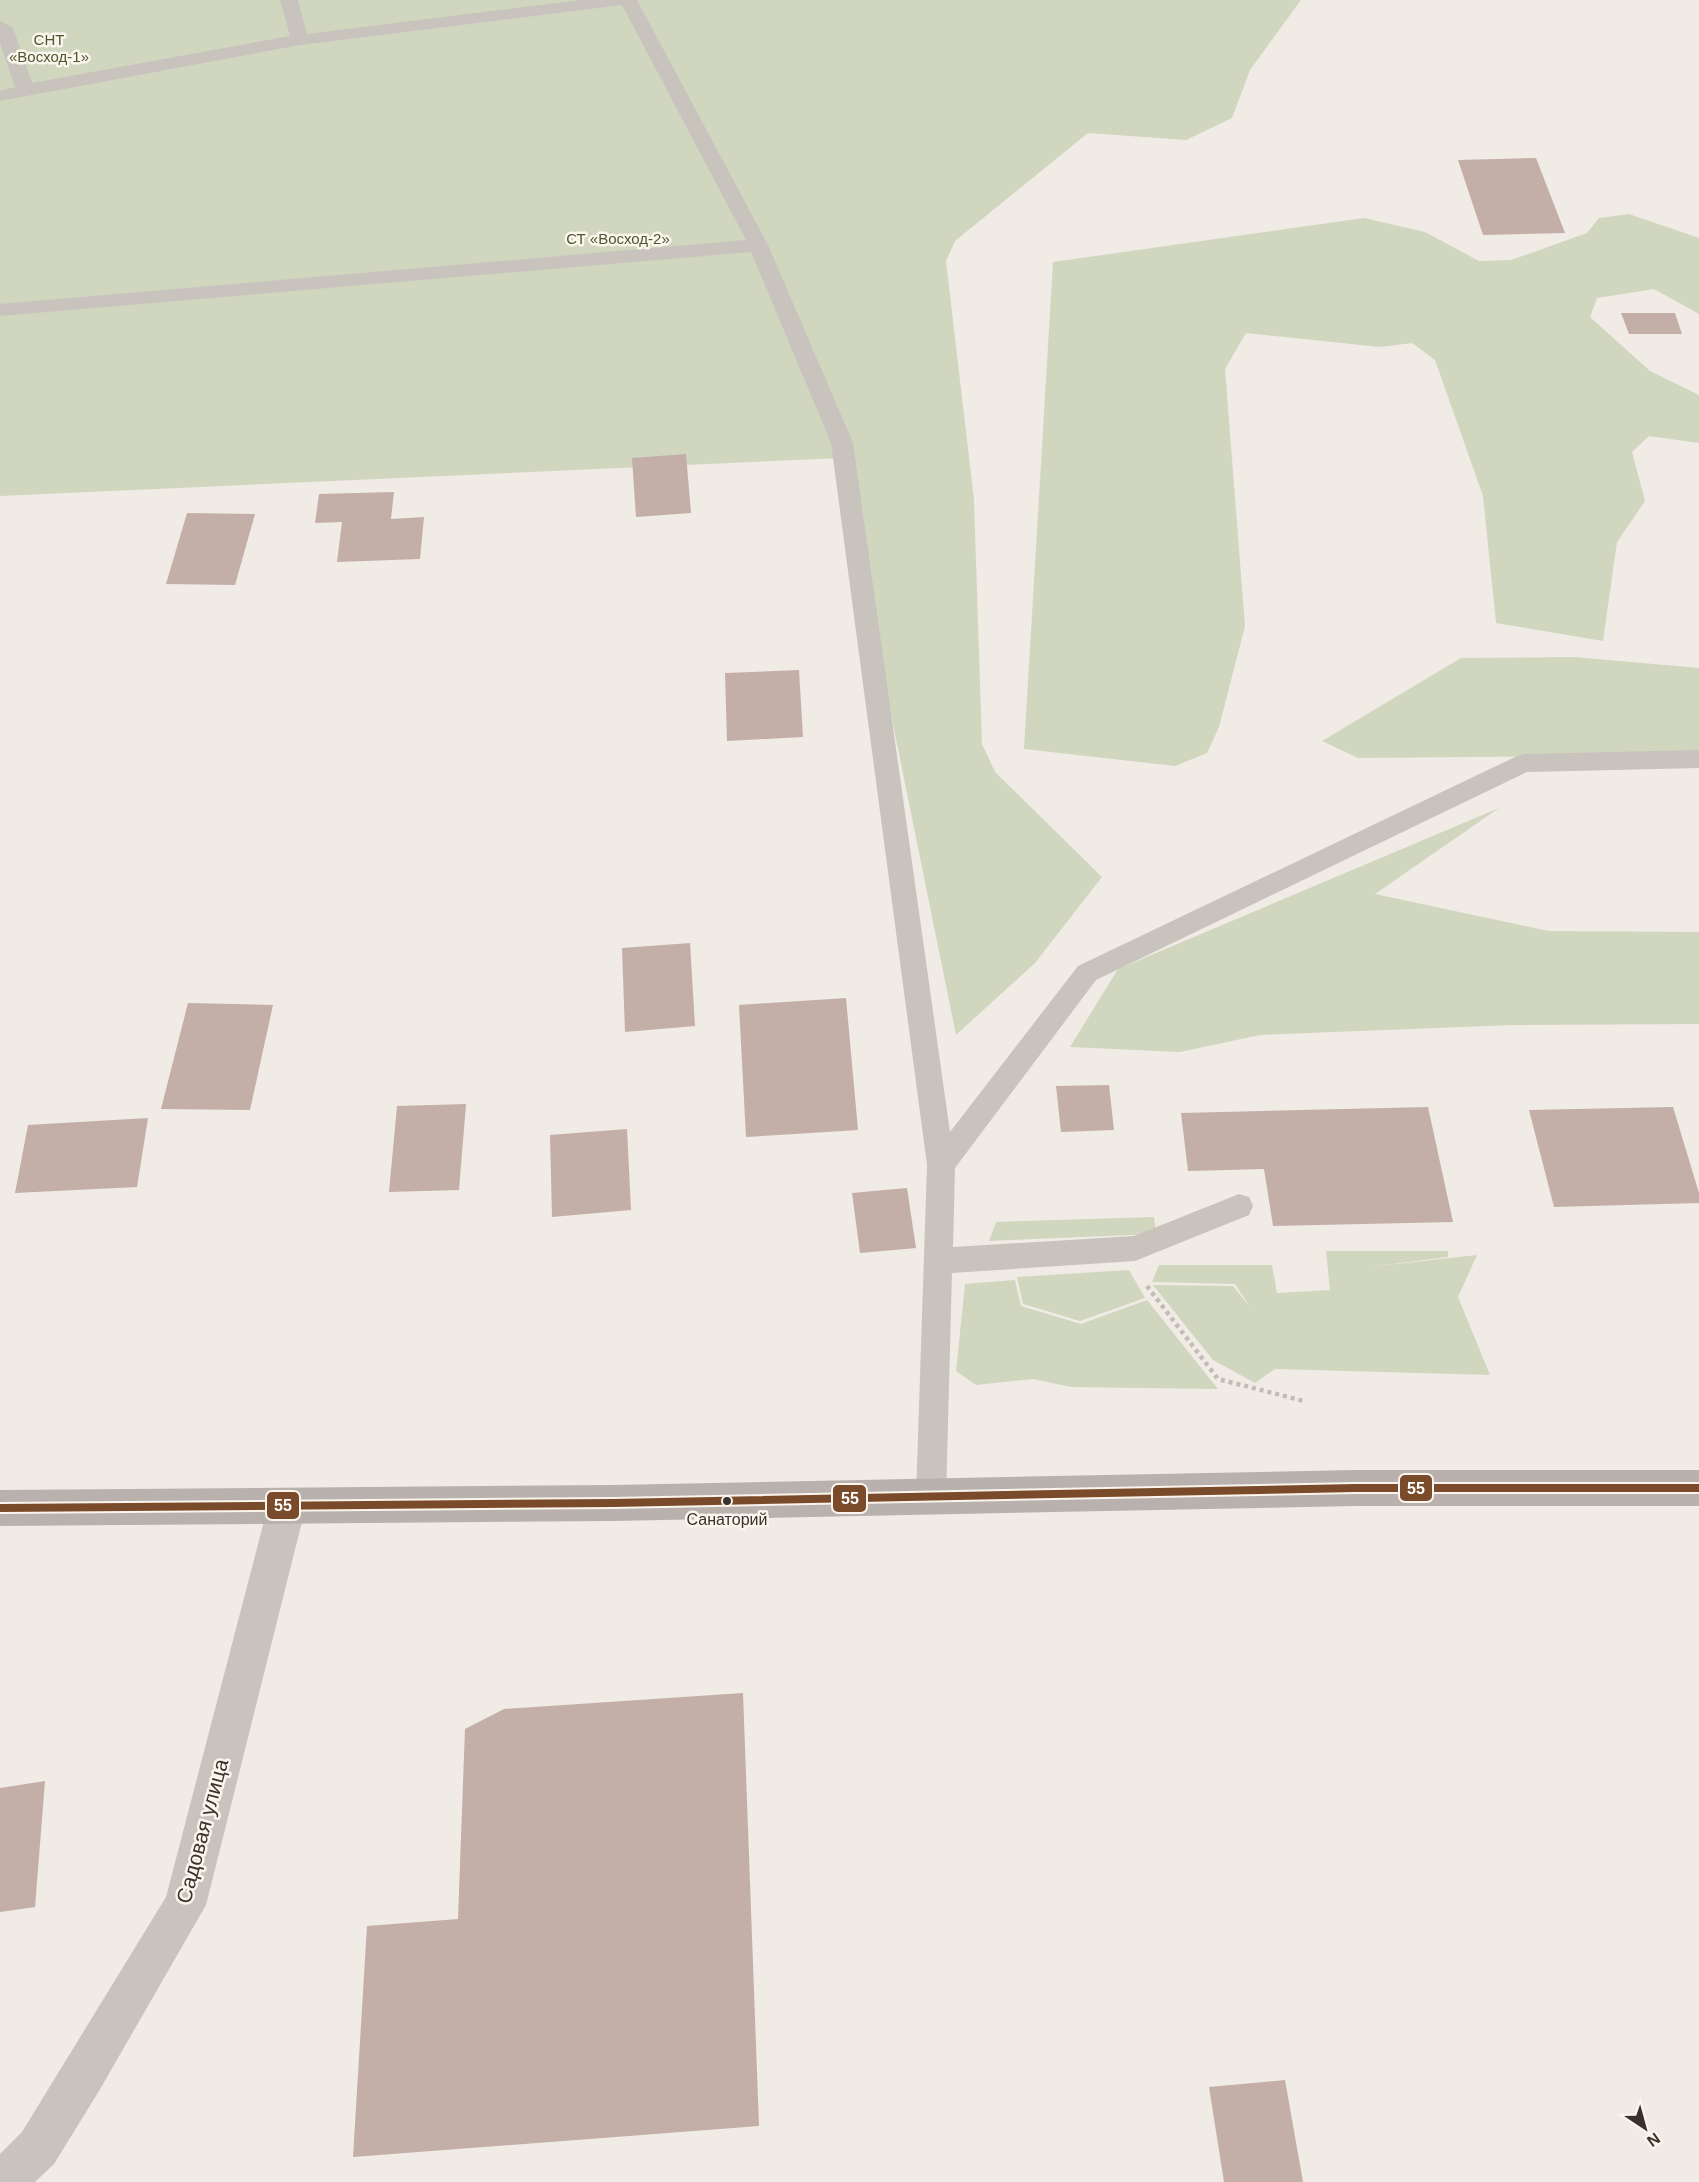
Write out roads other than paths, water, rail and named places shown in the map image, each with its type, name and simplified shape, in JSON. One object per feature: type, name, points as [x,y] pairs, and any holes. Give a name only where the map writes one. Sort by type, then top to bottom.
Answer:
[{"type":"main road","points":[[0,1508],[931,1497],[1355,1488],[1699,1488]]},
{"type":"street","name":"Садовая улица","points":[[3,2182],[38,2148],[84,2076],[185,1905],[286,1506]]},
{"type":"lane","points":[[289,0],[300,40]]},
{"type":"lane","points":[[0,96],[300,40],[626,0],[758,245],[842,443],[941,1165],[931,1497]]},
{"type":"lane","points":[[0,26],[4,28],[25,90]]},
{"type":"lane","points":[[0,310],[758,245]]},
{"type":"lane","points":[[941,1165],[1087,973],[1524,763],[1699,759]]},
{"type":"lane","points":[[938,1261],[1135,1248],[1239,1206]]},
{"type":"place","name":"Санаторий","points":[[727,1501]]},
{"type":"park label","name":"СНТ «Восход-1»","points":[[49,48]]},
{"type":"park label","name":"СТ «Восход-2»","points":[[618,238]]}]
